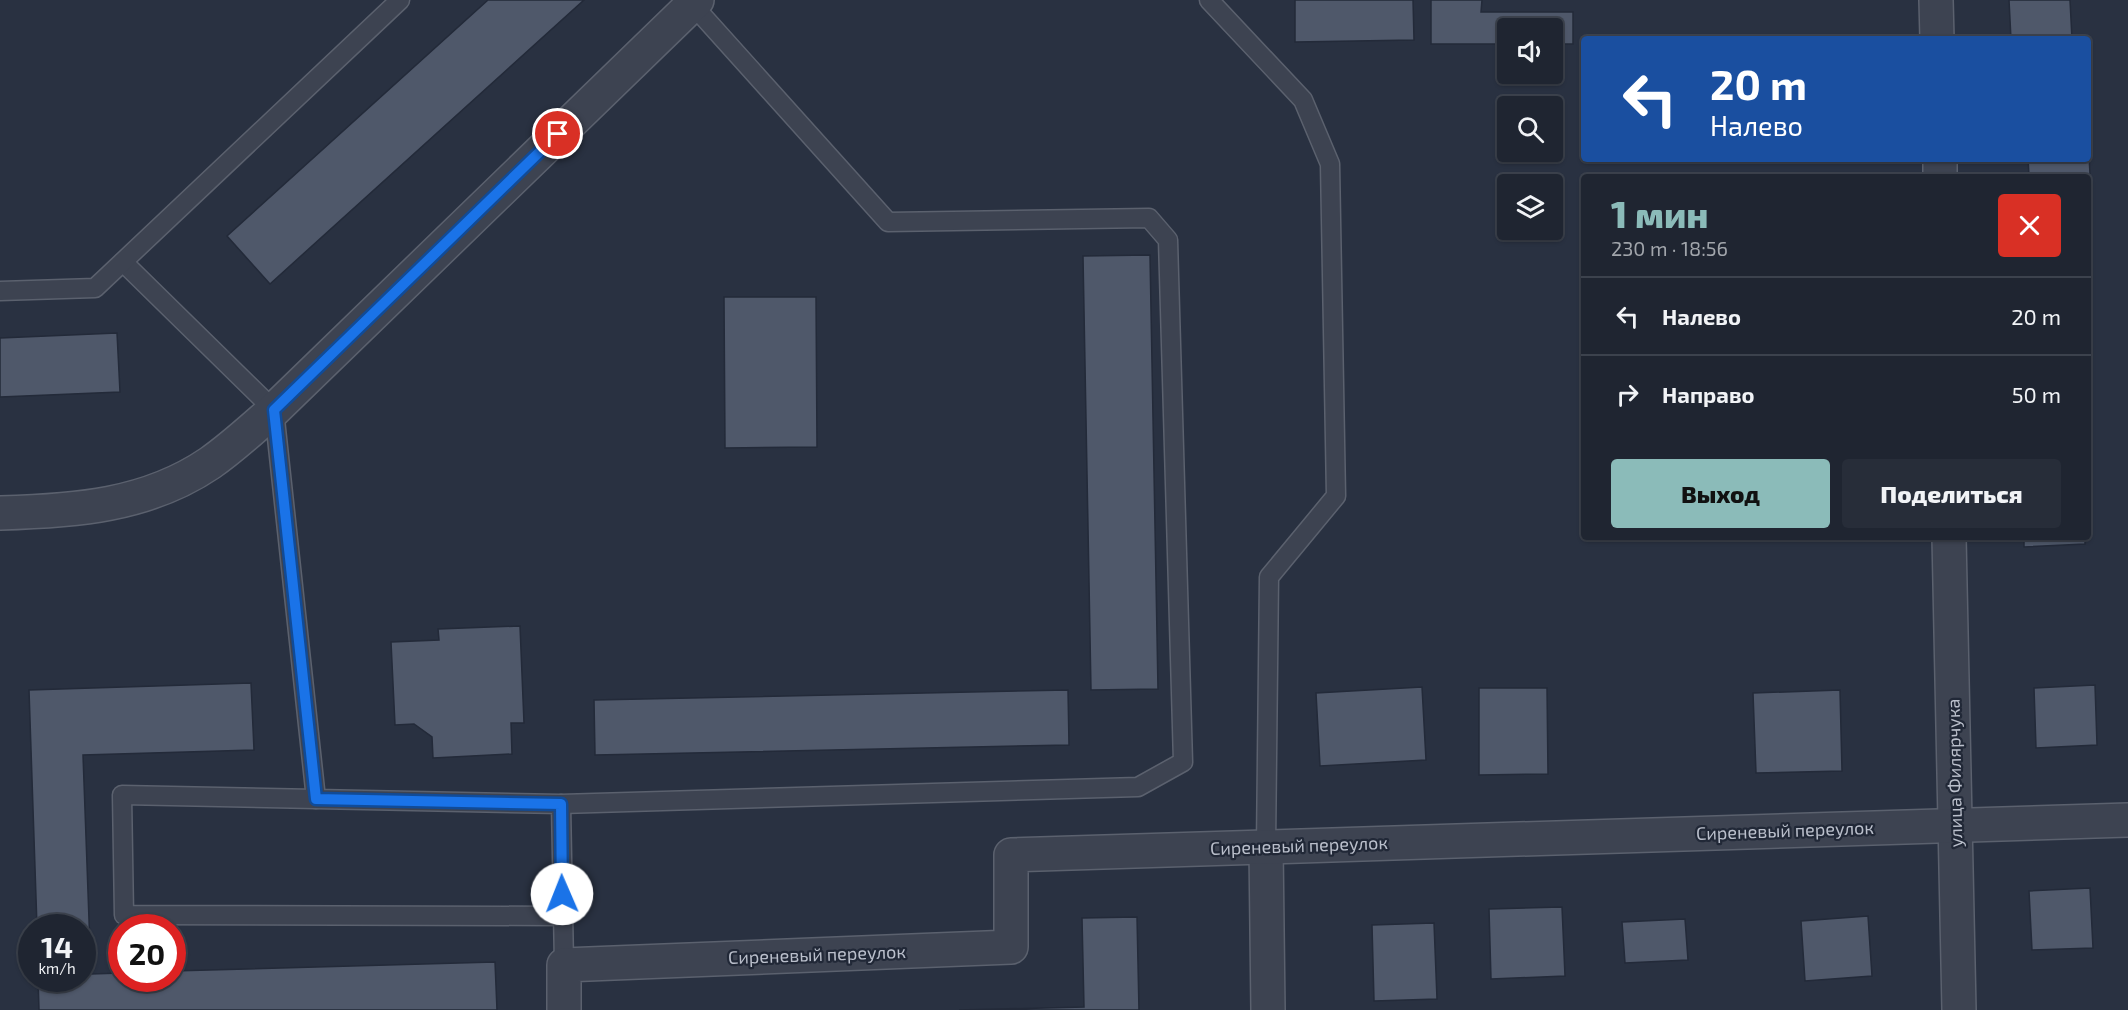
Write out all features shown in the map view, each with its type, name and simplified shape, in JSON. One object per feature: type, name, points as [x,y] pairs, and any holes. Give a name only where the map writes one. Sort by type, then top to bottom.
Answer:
[{"type":"street","points":[[1936,0],[1937,36]]},
{"type":"street","points":[[0,513],[69,511],[122,502],[160,490],[210,463],[274,410],[695,2]]},
{"type":"street","name":"улица Филярчука","points":[[1949,540],[1959,1010]]},
{"type":"street","name":"Сиреневый переулок","points":[[564,965],[1011,947],[1011,855],[2128,820]]},
{"type":"street","points":[[1266,847],[1268,1010]]},
{"type":"street","points":[[564,965],[564,1010]]},
{"type":"lane","points":[[0,291],[95,288],[400,0]]},
{"type":"lane","points":[[1209,0],[1303,100],[1330,164],[1336,496],[1269,577],[1266,847]]},
{"type":"lane","points":[[563,916],[124,915],[122,795],[561,804],[1138,787],[1183,762],[1168,240],[1149,218],[888,222],[695,2]]},
{"type":"lane","points":[[123,262],[274,410],[316,799]]},
{"type":"lane","points":[[561,804],[564,965]]},
{"type":"building","points":[[488,0],[584,0],[270,284],[227,236]]},
{"type":"building","points":[[1295,0],[1413,0],[1414,40],[1295,42]]},
{"type":"building","points":[[1431,0],[1482,0],[1481,12],[1573,12],[1573,44],[1563,44],[1563,18],[1497,18],[1497,44],[1431,44]]},
{"type":"building","points":[[2009,0],[2070,0],[2072,36],[2011,36]]},
{"type":"building","points":[[2028,162],[2089,162],[2090,174],[2029,174]]},
{"type":"building","points":[[1150,255],[1158,689],[1091,690],[1083,256]]},
{"type":"building","points":[[724,297],[816,297],[817,447],[725,448]]},
{"type":"building","points":[[117,333],[120,392],[0,397],[0,338]]},
{"type":"building","points":[[2024,540],[2085,540],[2085,544],[2024,547]]},
{"type":"building","points":[[520,626],[524,723],[511,723],[512,754],[433,758],[432,737],[414,724],[395,725],[391,642],[439,640],[438,629]]},
{"type":"building","points":[[251,683],[254,750],[83,755],[89,914],[37,914],[29,690]]},
{"type":"building","points":[[2095,685],[2097,745],[2036,748],[2034,688]]},
{"type":"building","points":[[1422,687],[1426,760],[1320,766],[1316,693]]},
{"type":"building","points":[[1479,688],[1547,688],[1548,774],[1479,775]]},
{"type":"building","points":[[1068,690],[1069,745],[595,755],[594,700]]},
{"type":"building","points":[[1840,690],[1842,771],[1756,773],[1753,693]]},
{"type":"building","points":[[2090,888],[2093,948],[2032,950],[2029,891]]},
{"type":"building","points":[[1562,907],[1565,976],[1491,979],[1489,909]]},
{"type":"building","points":[[1868,916],[1872,976],[1805,981],[1801,921]]},
{"type":"building","points":[[1137,917],[1139,1010],[959,1010],[1084,1007],[1082,918]]},
{"type":"building","points":[[1685,919],[1688,960],[1625,963],[1622,922]]},
{"type":"building","points":[[1434,923],[1437,999],[1374,1001],[1372,925]]},
{"type":"building","points":[[495,962],[497,1010],[39,1010],[38,992],[96,992],[96,974],[108,973],[108,992],[186,992],[186,971]]},
{"type":"route","points":[[558,134],[274,410],[316,799],[561,804],[562,894]]}]
